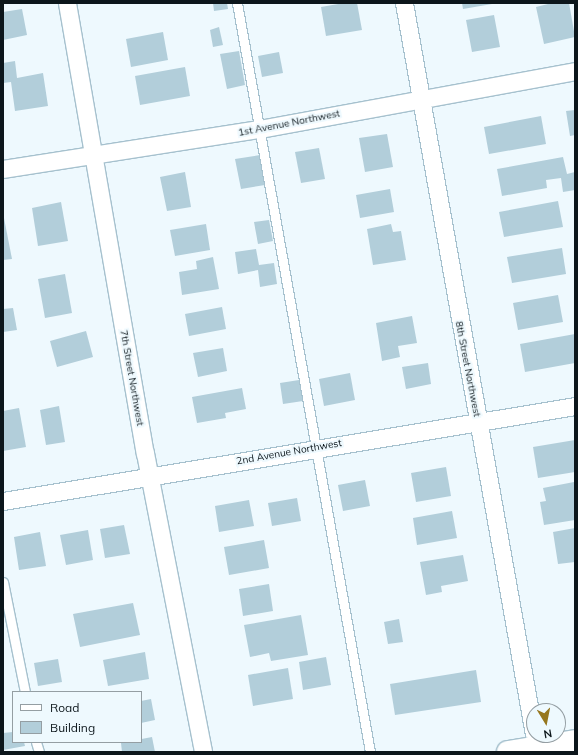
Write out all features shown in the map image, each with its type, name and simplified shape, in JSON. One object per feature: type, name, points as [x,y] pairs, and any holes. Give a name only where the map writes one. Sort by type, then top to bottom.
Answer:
[{"type":"main road","points":[[508,752],[533,743]]},
{"type":"street","name":"7th Street Northwest","points":[[67,3],[150,478],[204,752]]},
{"type":"street","name":"8th Street Northwest","points":[[404,3],[529,703]]},
{"type":"street","name":"1st Avenue Northwest","points":[[3,169],[259,129],[421,98],[575,71]]},
{"type":"street","name":"2nd Avenue Northwest","points":[[3,501],[150,478],[316,447],[575,406]]},
{"type":"lane","points":[[236,3],[370,752]]},
{"type":"lane","points":[[3,582],[25,691]]},
{"type":"building","points":[[213,3],[227,3],[228,9],[214,11]]},
{"type":"building","points":[[344,3],[357,3],[362,30],[326,36],[321,7]]},
{"type":"building","points":[[462,3],[492,3],[492,4],[463,9]]},
{"type":"building","points":[[552,3],[569,3],[575,37],[544,44],[536,7]]},
{"type":"building","points":[[22,9],[27,35],[3,40],[3,12]]},
{"type":"building","points":[[494,15],[500,47],[472,52],[466,20]]},
{"type":"building","points":[[219,27],[223,45],[213,47],[210,30]]},
{"type":"building","points":[[163,32],[168,60],[131,67],[126,39]]},
{"type":"building","points":[[239,51],[245,85],[227,89],[220,54]]},
{"type":"building","points":[[279,52],[283,73],[262,77],[258,56]]},
{"type":"building","points":[[15,61],[17,78],[43,73],[48,106],[15,111],[11,82],[3,83],[3,63]]},
{"type":"building","points":[[185,67],[190,96],[140,105],[135,76]]},
{"type":"building","points":[[575,110],[575,135],[570,136],[566,111]]},
{"type":"building","points":[[541,116],[546,144],[489,154],[484,127]]},
{"type":"building","points":[[387,134],[393,167],[365,172],[359,138]]},
{"type":"building","points":[[319,148],[325,179],[301,183],[295,152]]},
{"type":"building","points":[[260,155],[265,185],[241,189],[235,159]]},
{"type":"building","points":[[563,157],[567,174],[575,172],[575,190],[563,192],[561,178],[546,180],[547,188],[502,196],[497,169]]},
{"type":"building","points":[[185,172],[191,207],[167,211],[160,177]]},
{"type":"building","points":[[390,189],[394,212],[360,218],[356,195]]},
{"type":"building","points":[[558,201],[563,227],[504,237],[499,212]]},
{"type":"building","points":[[61,202],[68,241],[38,246],[32,208]]},
{"type":"building","points":[[3,213],[12,259],[3,260]]},
{"type":"building","points":[[269,220],[273,241],[258,244],[254,222]]},
{"type":"building","points":[[206,224],[210,250],[175,256],[170,230]]},
{"type":"building","points":[[391,224],[393,232],[401,231],[406,260],[373,265],[367,229]]},
{"type":"building","points":[[562,248],[566,274],[512,283],[507,257]]},
{"type":"building","points":[[256,249],[259,265],[274,263],[277,284],[260,287],[258,270],[238,274],[235,252]]},
{"type":"building","points":[[213,257],[219,289],[182,295],[179,272],[197,269],[196,261]]},
{"type":"building","points":[[65,274],[72,313],[45,318],[38,279]]},
{"type":"building","points":[[558,295],[563,322],[518,330],[513,303]]},
{"type":"building","points":[[222,307],[226,329],[189,336],[185,314]]},
{"type":"building","points":[[13,308],[17,330],[3,332],[3,309]]},
{"type":"building","points":[[412,316],[417,343],[398,346],[400,357],[382,361],[376,323]]},
{"type":"building","points":[[86,331],[93,357],[57,367],[50,341]]},
{"type":"building","points":[[575,334],[575,363],[525,372],[520,344]]},
{"type":"building","points":[[223,348],[227,371],[198,377],[193,353]]},
{"type":"building","points":[[428,363],[431,384],[406,389],[402,367]]},
{"type":"building","points":[[350,373],[355,400],[324,406],[319,379]]},
{"type":"building","points":[[299,380],[303,401],[283,404],[280,383]]},
{"type":"building","points":[[242,388],[246,409],[225,413],[226,418],[197,423],[192,397]]},
{"type":"building","points":[[59,406],[65,442],[46,445],[40,410]]},
{"type":"building","points":[[19,408],[26,447],[3,451],[3,411]]},
{"type":"building","points":[[575,440],[575,472],[538,478],[533,447]]},
{"type":"building","points":[[446,467],[451,496],[416,502],[411,473]]},
{"type":"building","points":[[365,480],[370,506],[343,511],[338,485]]},
{"type":"building","points":[[574,482],[575,520],[544,525],[540,502],[546,501],[543,488]]},
{"type":"building","points":[[297,498],[301,521],[272,526],[268,503]]},
{"type":"building","points":[[249,500],[254,526],[219,532],[215,506]]},
{"type":"building","points":[[452,511],[457,538],[417,545],[413,518]]},
{"type":"building","points":[[124,525],[130,554],[105,558],[100,529]]},
{"type":"building","points":[[575,528],[575,562],[558,564],[553,532]]},
{"type":"building","points":[[88,530],[93,560],[66,565],[60,535]]},
{"type":"building","points":[[40,532],[46,566],[19,570],[14,537]]},
{"type":"building","points":[[264,540],[269,568],[229,575],[224,547]]},
{"type":"building","points":[[463,555],[468,581],[441,586],[442,592],[426,595],[420,562]]},
{"type":"building","points":[[269,584],[273,611],[243,616],[239,589]]},
{"type":"building","points":[[133,603],[140,635],[80,647],[73,614]]},
{"type":"building","points":[[301,615],[308,655],[271,661],[269,653],[250,657],[244,625]]},
{"type":"building","points":[[399,619],[403,642],[388,644],[384,622]]},
{"type":"building","points":[[145,652],[149,679],[108,686],[103,660]]},
{"type":"building","points":[[326,657],[331,685],[303,690],[299,662]]},
{"type":"building","points":[[58,659],[62,682],[38,686],[34,663]]},
{"type":"building","points":[[288,668],[293,699],[253,706],[248,675]]},
{"type":"building","points":[[476,670],[481,702],[395,715],[390,684]]},
{"type":"building","points":[[151,699],[155,720],[142,723],[142,701]]},
{"type":"building","points":[[12,732],[12,743],[24,743],[25,746],[3,750],[3,733]]},
{"type":"building","points":[[152,737],[155,752],[122,752],[121,743],[142,743],[142,739]]}]
